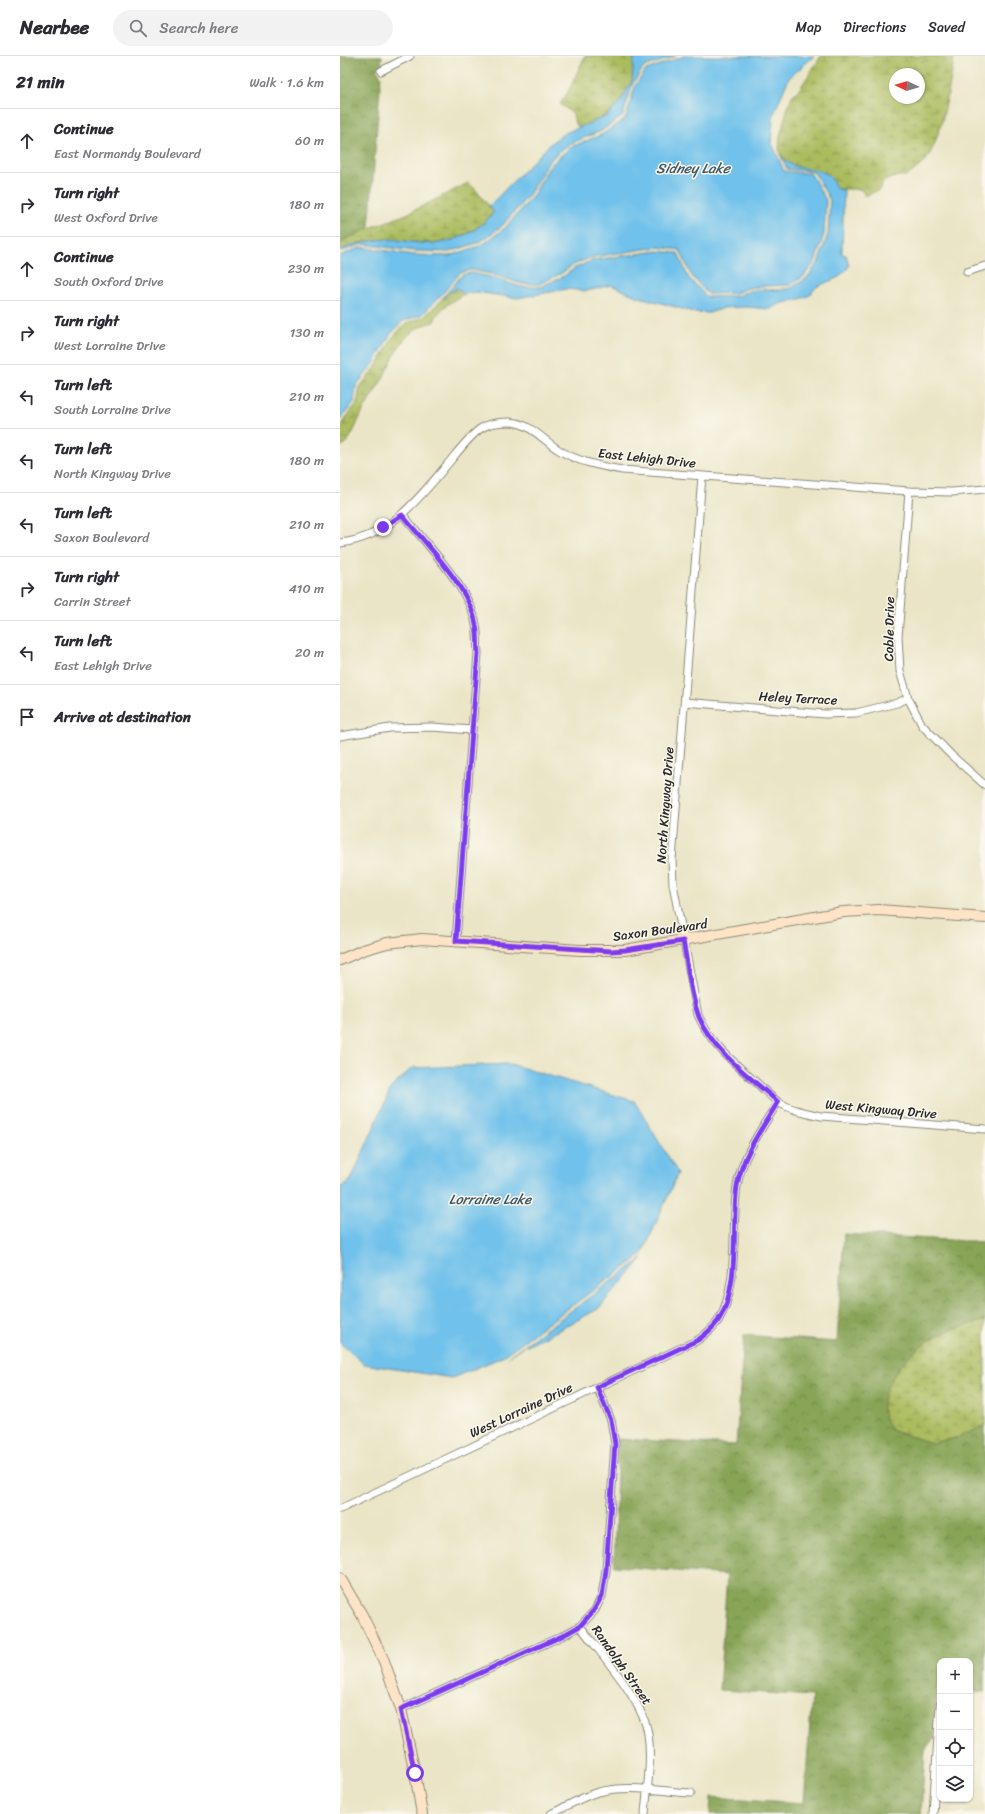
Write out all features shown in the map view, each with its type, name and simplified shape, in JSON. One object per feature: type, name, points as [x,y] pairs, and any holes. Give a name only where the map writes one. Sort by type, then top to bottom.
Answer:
[{"type":"main road","name":"Saxon Boulevard","points":[[340,960],[363,950],[387,943],[422,939],[611,951],[683,941],[844,912],[879,910],[985,918]]},
{"type":"main road","points":[[340,1578],[362,1615],[384,1661],[401,1709],[422,1814]]},
{"type":"street","points":[[381,71],[410,56]]},
{"type":"street","points":[[967,272],[985,266]]},
{"type":"street","name":"East Lehigh Drive","points":[[340,543],[366,536],[402,515],[417,500],[467,441],[481,428],[496,422],[511,422],[525,425],[559,450],[576,458],[599,466],[622,470],[909,491],[952,492],[985,489]]},
{"type":"street","name":"North Kingway Drive","points":[[702,476],[672,860],[673,884],[698,1015],[715,1043],[734,1063],[778,1102]]},
{"type":"street","name":"Coble Drive","points":[[909,491],[898,637],[900,671],[908,698],[922,725],[985,785]]},
{"type":"street","points":[[402,515],[462,589],[477,625],[478,653],[456,941]]},
{"type":"street","name":"Heley Terrace","points":[[685,702],[832,713],[856,713],[897,703],[908,698]]},
{"type":"street","points":[[340,736],[390,728],[432,727],[472,730]]},
{"type":"street","name":"West Kingway Drive","points":[[778,1102],[800,1112],[821,1116],[985,1129]]},
{"type":"street","name":"West Lorraine Drive","points":[[340,1509],[698,1340],[710,1330],[718,1320],[725,1306],[730,1290],[737,1186],[742,1167],[754,1142],[778,1102]]},
{"type":"street","points":[[401,1709],[562,1636],[580,1626],[594,1610],[602,1596],[607,1562],[615,1444],[611,1420],[597,1387]]},
{"type":"street","name":"Randolph Street","points":[[580,1626],[638,1704],[645,1721],[648,1735],[649,1758],[645,1814]]},
{"type":"street","points":[[933,1814],[938,1730]]},
{"type":"street","points":[[551,1814],[596,1793],[618,1789],[647,1789],[691,1793]]},
{"type":"green space","points":[[340,56],[382,56],[381,66],[376,69],[381,76],[369,228],[340,242]]},
{"type":"green space","points":[[585,56],[634,56],[634,72],[628,90],[618,105],[605,116],[580,127],[575,124],[573,114],[560,104],[568,92]]},
{"type":"green space","points":[[821,56],[954,56],[948,95],[941,125],[926,160],[907,176],[898,176],[884,181],[879,190],[865,196],[861,189],[837,189],[824,173],[793,166],[785,161],[779,150],[780,136],[792,96],[801,87]]},
{"type":"green space","points":[[468,183],[494,212],[483,223],[462,236],[439,243],[375,240],[357,244],[340,251],[340,242],[367,229],[407,214]]},
{"type":"green space","points":[[458,288],[464,294],[442,309],[434,322],[413,331],[400,346],[362,413],[350,438],[340,447],[340,430],[344,421],[357,403],[360,387],[378,364],[393,337],[405,324],[424,317],[450,292]]},
{"type":"green space","points":[[844,1234],[985,1242],[985,1320],[941,1334],[891,1430],[932,1443],[960,1437],[985,1425],[985,1692],[973,1692],[973,1658],[937,1658],[934,1738],[925,1750],[921,1814],[710,1814],[711,1797],[804,1803],[812,1696],[719,1690],[727,1575],[614,1566],[618,1439],[736,1445],[744,1335],[837,1342]]},
{"type":"green space","points":[[985,1320],[985,1425],[960,1437],[932,1443],[891,1430],[883,1413],[883,1400],[893,1376],[901,1365],[921,1346],[931,1339],[951,1330]]},
{"type":"water","points":[[634,56],[676,56],[644,67],[632,85],[623,116],[601,131],[569,144],[554,156],[547,164],[529,195],[502,226],[480,242],[449,252],[414,251],[362,244],[340,252],[349,246],[380,240],[389,239],[438,243],[454,240],[469,233],[489,218],[494,212],[489,206],[552,142],[565,133],[607,116],[620,102],[632,81]]},
{"type":"water","name":"Sidney Lake","points":[[684,56],[814,56],[789,78],[774,113],[771,141],[784,171],[811,174],[826,200],[824,234],[815,262],[803,277],[790,285],[748,288],[736,293],[708,294],[691,275],[680,250],[658,247],[592,257],[573,265],[562,273],[539,284],[522,284],[492,274],[470,270],[460,273],[422,315],[403,321],[390,335],[375,362],[356,386],[354,402],[340,420],[340,256],[361,247],[414,255],[450,256],[482,245],[505,228],[532,197],[550,166],[557,159],[571,147],[603,134],[626,118],[635,86],[646,70]]},
{"type":"water","points":[[780,154],[786,161],[793,165],[825,173],[831,178],[837,189],[844,190],[842,254],[846,255],[849,265],[839,277],[816,287],[810,295],[779,304],[770,309],[747,307],[724,308],[709,313],[693,312],[636,296],[611,285],[587,291],[567,289],[517,298],[476,292],[464,294],[457,288],[441,300],[462,275],[471,273],[491,277],[521,287],[540,287],[593,260],[658,251],[678,253],[688,277],[707,297],[737,296],[749,291],[791,288],[806,279],[818,263],[828,234],[830,200],[814,172],[787,169]]},
{"type":"water","name":"Lorraine Lake","points":[[510,1064],[634,1101],[678,1173],[642,1255],[500,1358],[452,1378],[364,1364],[340,1343],[340,1188],[351,1180],[391,1088],[412,1068]]},
{"type":"water","points":[[643,1258],[598,1309],[525,1346],[508,1357]]},
{"type":"route","points":[[383,527],[402,515],[462,589],[477,625],[478,653],[456,941],[611,951],[683,941],[698,1015],[704,1027],[715,1043],[734,1063],[778,1102],[754,1142],[742,1167],[737,1186],[730,1290],[725,1306],[718,1320],[710,1330],[698,1340],[597,1387],[611,1420],[615,1444],[606,1570],[602,1596],[594,1610],[580,1626],[562,1636],[401,1709],[415,1773]]}]
